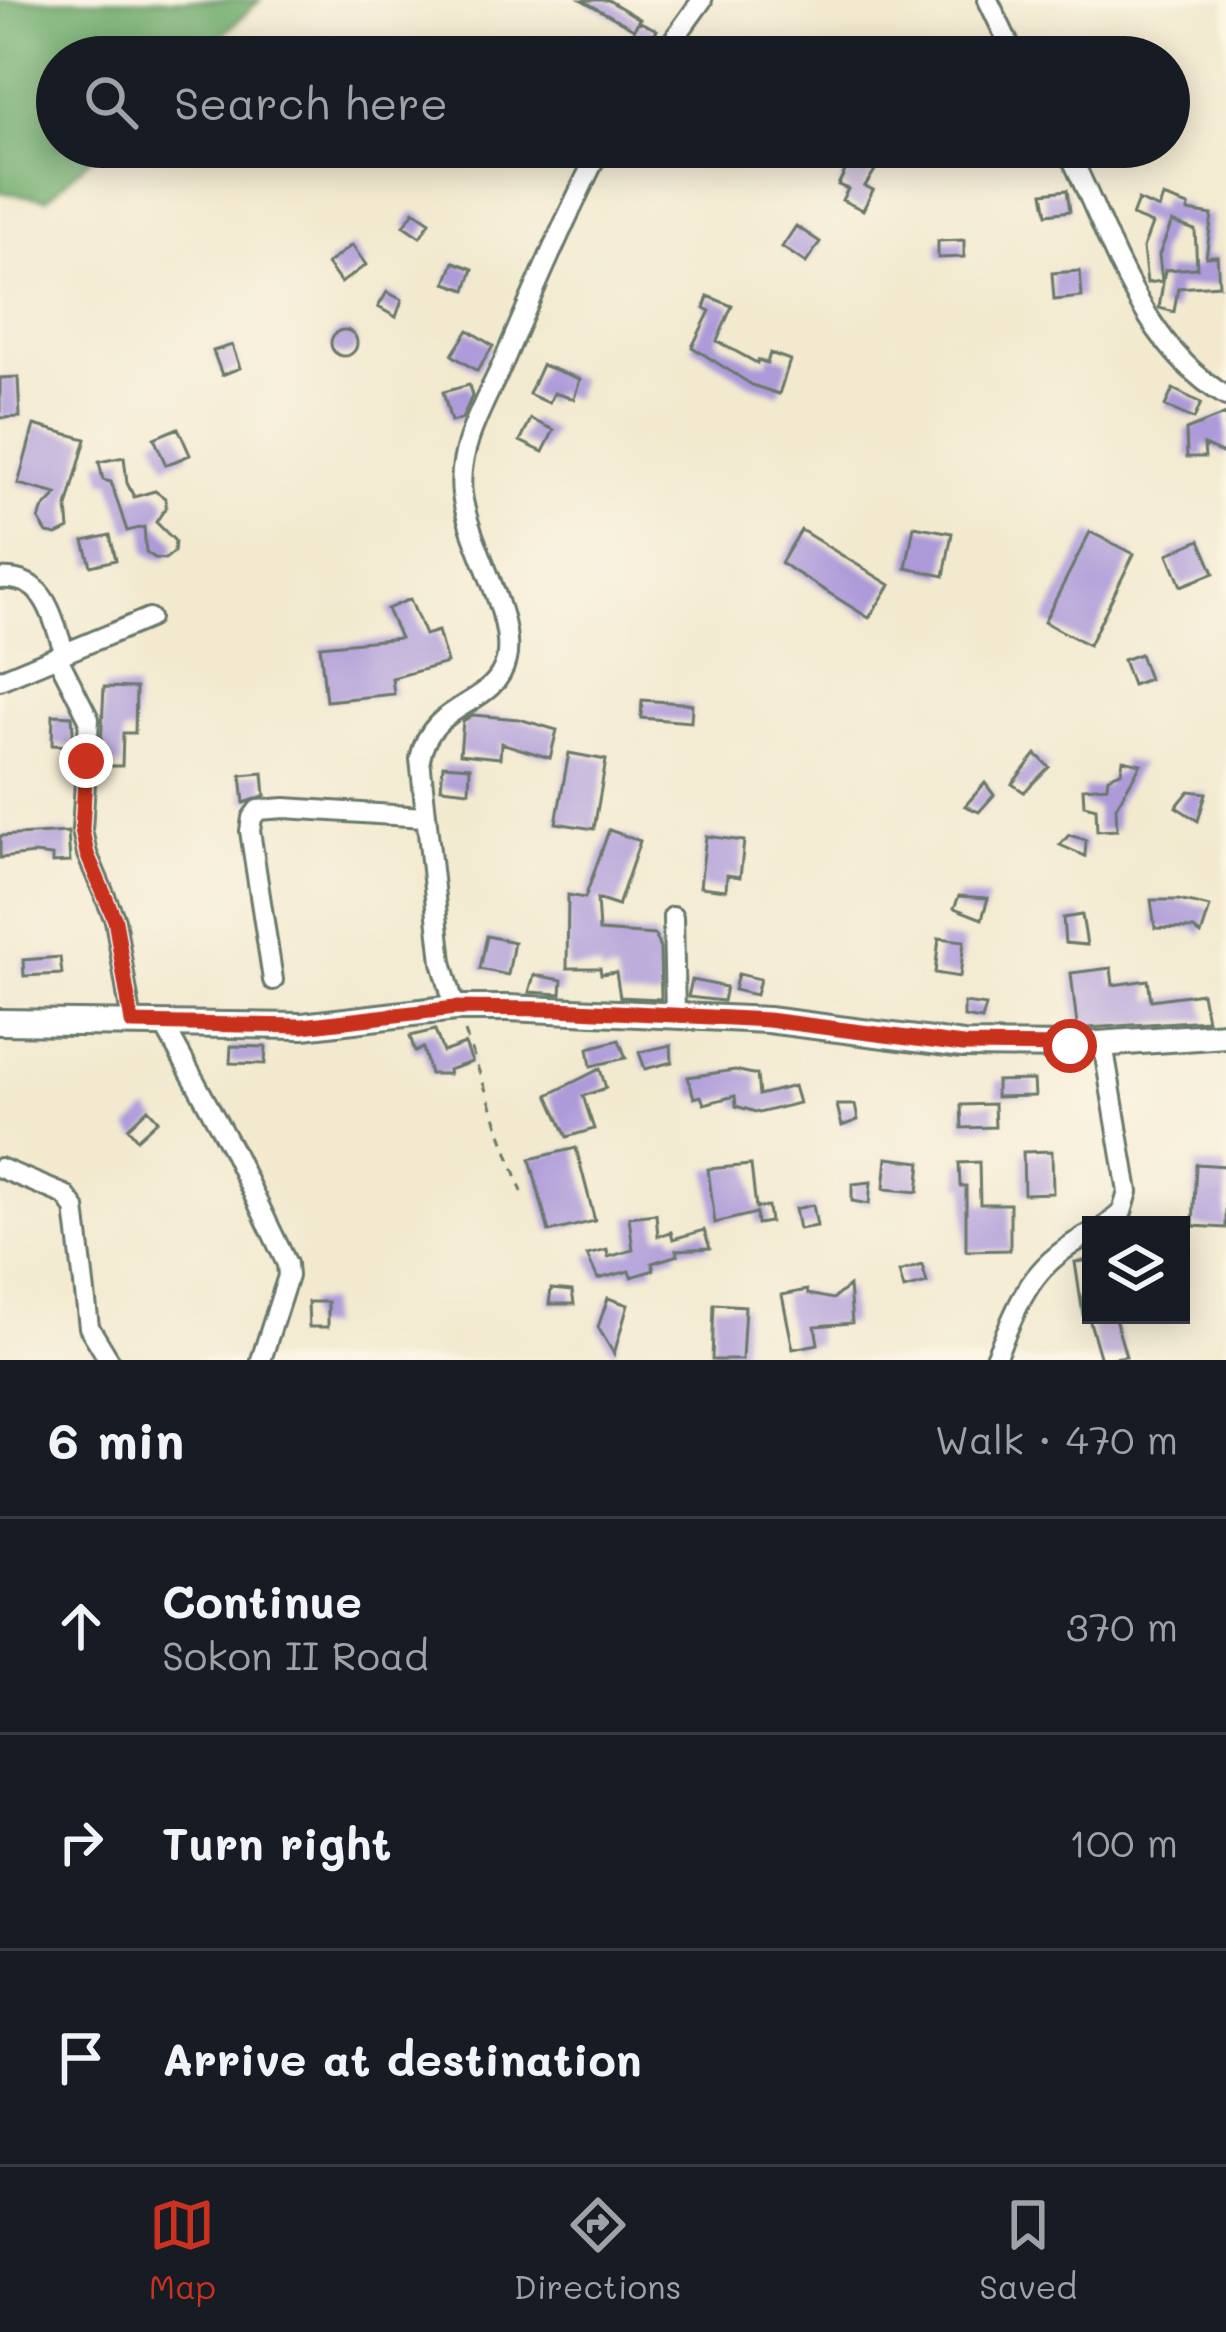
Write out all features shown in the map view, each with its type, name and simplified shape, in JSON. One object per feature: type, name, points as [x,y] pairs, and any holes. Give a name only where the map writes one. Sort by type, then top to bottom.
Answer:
[{"type":"street","points":[[676,36],[702,0]]},
{"type":"street","points":[[988,0],[1005,36]]},
{"type":"street","points":[[455,1008],[442,962],[420,759],[424,739],[437,722],[497,680],[506,666],[508,644],[505,622],[462,497],[465,454],[549,249],[590,168]]},
{"type":"street","points":[[1076,168],[1142,306],[1190,368],[1226,396]]},
{"type":"street","points":[[0,579],[28,582],[44,599],[61,655],[89,719],[82,830],[115,920],[132,1023]]},
{"type":"street","points":[[0,680],[149,618]]},
{"type":"street","points":[[273,980],[250,831],[258,811],[285,808],[424,818]]},
{"type":"street","points":[[673,917],[675,1014]]},
{"type":"street","points":[[0,1022],[303,1026],[455,1008],[768,1020],[963,1045],[1103,1044],[1226,1035]]},
{"type":"street","points":[[164,1025],[232,1149],[287,1264],[288,1276],[261,1360]]},
{"type":"street","points":[[1103,1044],[1128,1192],[1117,1216]]},
{"type":"street","points":[[0,1168],[65,1195],[75,1208],[89,1327],[109,1360]]},
{"type":"street","points":[[994,1360],[1029,1283],[1046,1261],[1082,1239]]},
{"type":"path","points":[[455,1008],[522,1192]]},
{"type":"green space","points":[[0,0],[260,0],[221,36],[36,36],[36,168],[80,168],[47,199],[0,192]]},
{"type":"building","points":[[582,0],[608,0],[640,19],[634,29]]},
{"type":"building","points":[[638,21],[657,30],[654,36],[633,33]]},
{"type":"building","points":[[846,168],[876,168],[865,186],[873,190],[863,210],[842,200],[848,189],[838,185]]},
{"type":"building","points":[[1067,190],[1070,211],[1047,214],[1043,193]]},
{"type":"building","points":[[1163,197],[1189,206],[1188,211],[1212,215],[1206,257],[1217,256],[1219,285],[1178,288],[1174,312],[1159,308],[1165,270],[1197,268],[1195,230],[1172,222],[1159,255],[1162,281],[1147,283],[1143,248],[1152,224],[1132,216],[1138,200],[1159,209]]},
{"type":"building","points":[[414,211],[430,222],[420,237],[404,226]]},
{"type":"building","points":[[796,226],[820,242],[806,263],[782,247]]},
{"type":"building","points":[[964,240],[964,257],[938,258],[938,241]]},
{"type":"building","points":[[352,245],[366,265],[341,283],[327,264]]},
{"type":"building","points":[[454,262],[473,269],[466,290],[446,283]]},
{"type":"building","points":[[1080,271],[1082,297],[1054,300],[1052,273]]},
{"type":"building","points":[[387,292],[402,300],[396,317],[378,307]]},
{"type":"building","points":[[708,296],[732,306],[717,341],[757,363],[767,363],[770,353],[790,360],[779,394],[752,385],[692,347],[710,311],[704,308]]},
{"type":"building","points":[[344,330],[357,343],[344,356],[331,343]]},
{"type":"building","points":[[468,330],[493,346],[477,371],[452,355]]},
{"type":"building","points":[[232,345],[240,368],[222,375],[213,351]]},
{"type":"building","points":[[542,365],[580,379],[574,399],[554,393],[549,403],[529,394]]},
{"type":"building","points":[[18,377],[20,417],[0,418],[0,378]]},
{"type":"building","points":[[469,385],[472,396],[462,419],[451,422],[443,392]]},
{"type":"building","points":[[1173,389],[1201,403],[1194,419],[1165,406]]},
{"type":"building","points":[[1226,414],[1226,455],[1204,445],[1205,457],[1187,457],[1186,430]]},
{"type":"building","points":[[531,419],[554,430],[543,452],[520,441]]},
{"type":"building","points":[[34,425],[86,439],[67,507],[69,529],[57,535],[47,533],[39,520],[57,494],[18,484]]},
{"type":"building","points":[[178,428],[190,455],[166,465],[154,438]]},
{"type":"building","points":[[124,457],[134,497],[155,491],[165,498],[166,507],[156,522],[175,541],[174,552],[165,559],[146,552],[144,527],[127,531],[111,482],[103,480],[99,462]]},
{"type":"building","points":[[914,526],[952,533],[944,576],[906,568]]},
{"type":"building","points":[[801,530],[890,585],[869,618],[781,563]]},
{"type":"building","points":[[1090,532],[1134,554],[1089,645],[1044,622]]},
{"type":"building","points":[[110,535],[116,560],[91,566],[84,541]]},
{"type":"building","points":[[1200,540],[1214,573],[1181,586],[1168,554]]},
{"type":"building","points":[[410,599],[425,635],[438,631],[447,663],[392,678],[394,694],[326,701],[320,646],[400,638],[387,609]]},
{"type":"building","points":[[1140,654],[1149,679],[1132,685],[1123,660]]},
{"type":"building","points":[[104,687],[136,688],[135,733],[123,733],[122,766],[100,766]]},
{"type":"building","points":[[642,700],[692,704],[691,722],[641,718]]},
{"type":"building","points":[[53,715],[72,716],[74,746],[52,745]]},
{"type":"building","points":[[473,715],[519,719],[557,730],[550,758],[501,743],[500,758],[460,754],[463,721]]},
{"type":"building","points":[[569,753],[606,760],[594,829],[556,823]]},
{"type":"building","points":[[1036,754],[1049,767],[1024,792],[1012,784]]},
{"type":"building","points":[[1123,760],[1141,764],[1116,807],[1117,830],[1097,831],[1096,808],[1084,805],[1083,788],[1107,786],[1108,777],[1121,772]]},
{"type":"building","points":[[443,765],[470,767],[469,791],[441,788]]},
{"type":"building","points":[[263,773],[265,796],[244,803],[241,775]]},
{"type":"building","points":[[985,783],[994,795],[979,812],[965,806]]},
{"type":"building","points":[[1189,791],[1206,793],[1198,821],[1176,807]]},
{"type":"building","points":[[609,830],[640,841],[618,906],[597,899],[599,931],[655,935],[660,949],[661,999],[620,997],[616,972],[567,968],[568,895],[585,898]]},
{"type":"building","points":[[68,832],[70,862],[52,863],[52,856],[34,854],[0,858],[0,836]]},
{"type":"building","points":[[1069,835],[1086,840],[1085,856],[1060,845]]},
{"type":"building","points":[[706,836],[744,841],[740,877],[727,875],[726,890],[700,887]]},
{"type":"building","points":[[959,896],[988,898],[982,919],[954,908]]},
{"type":"building","points":[[1151,900],[1210,907],[1201,935],[1194,929],[1155,928]]},
{"type":"building","points":[[1082,915],[1087,945],[1065,943],[1063,918]]},
{"type":"building","points":[[487,936],[514,942],[508,975],[480,969]]},
{"type":"building","points":[[939,938],[964,941],[960,977],[935,973]]},
{"type":"building","points":[[60,957],[62,974],[24,976],[23,960]]},
{"type":"building","points":[[1111,968],[1113,985],[1148,980],[1151,1000],[1202,993],[1207,1020],[1073,1029],[1077,1025],[1071,973]]},
{"type":"building","points":[[738,974],[760,979],[756,995],[734,990]]},
{"type":"building","points":[[534,975],[562,980],[561,994],[529,992]]},
{"type":"building","points":[[692,980],[726,987],[723,1001],[688,997]]},
{"type":"building","points":[[964,1003],[986,1006],[982,1020],[964,1017]]},
{"type":"building","points":[[435,1030],[443,1052],[465,1044],[472,1062],[448,1070],[449,1074],[430,1074],[423,1048],[415,1052],[410,1036]]},
{"type":"building","points":[[619,1040],[626,1058],[591,1066],[588,1048]]},
{"type":"building","points":[[671,1045],[672,1062],[645,1069],[639,1052]]},
{"type":"building","points":[[231,1046],[266,1047],[265,1064],[230,1063]]},
{"type":"building","points":[[600,1069],[606,1088],[583,1096],[594,1129],[567,1137],[548,1095]]},
{"type":"building","points":[[735,1070],[757,1075],[759,1095],[794,1086],[799,1103],[759,1113],[736,1106],[735,1096],[704,1104],[701,1096],[694,1098],[688,1077]]},
{"type":"building","points":[[1034,1080],[1035,1096],[996,1097],[996,1081]]},
{"type":"building","points":[[994,1104],[995,1127],[962,1128],[961,1105]]},
{"type":"building","points":[[837,1105],[855,1105],[858,1120],[842,1126]]},
{"type":"building","points":[[148,1109],[158,1120],[137,1139],[128,1128]]},
{"type":"building","points":[[576,1148],[595,1221],[549,1232],[530,1159]]},
{"type":"building","points":[[1052,1151],[1053,1193],[1024,1194],[1023,1152]]},
{"type":"building","points":[[887,1158],[921,1162],[918,1192],[884,1189]]},
{"type":"building","points":[[979,1162],[980,1204],[1010,1204],[1010,1250],[966,1251],[966,1186],[960,1186],[959,1163]]},
{"type":"building","points":[[1196,1164],[1226,1166],[1226,1228],[1193,1226]]},
{"type":"building","points":[[751,1165],[756,1208],[768,1207],[770,1222],[757,1224],[756,1213],[715,1223],[708,1169]]},
{"type":"building","points":[[871,1182],[869,1204],[852,1201],[852,1184]]},
{"type":"building","points":[[813,1205],[817,1226],[799,1229],[795,1209]]},
{"type":"building","points":[[656,1214],[658,1236],[671,1232],[673,1239],[704,1230],[710,1248],[676,1250],[678,1255],[652,1263],[654,1270],[598,1279],[587,1255],[607,1250],[608,1257],[633,1250],[629,1217]]},
{"type":"building","points":[[1082,1261],[1082,1308],[1075,1262]]},
{"type":"building","points":[[922,1265],[927,1283],[904,1289],[899,1272]]},
{"type":"building","points":[[849,1286],[852,1323],[815,1326],[818,1344],[793,1349],[782,1295],[807,1290],[833,1299]]},
{"type":"building","points":[[551,1289],[572,1291],[574,1304],[549,1304]]},
{"type":"building","points":[[608,1298],[628,1305],[614,1354],[598,1327]]},
{"type":"building","points":[[308,1302],[328,1302],[328,1327],[309,1327]]},
{"type":"building","points":[[714,1304],[745,1306],[742,1360],[712,1360]]},
{"type":"building","points":[[1091,1324],[1117,1324],[1126,1356],[1101,1360]]},
{"type":"route","points":[[86,761],[82,830],[115,920],[132,1023],[303,1026],[455,1008],[558,1009],[768,1020],[963,1045],[1070,1046]]}]
